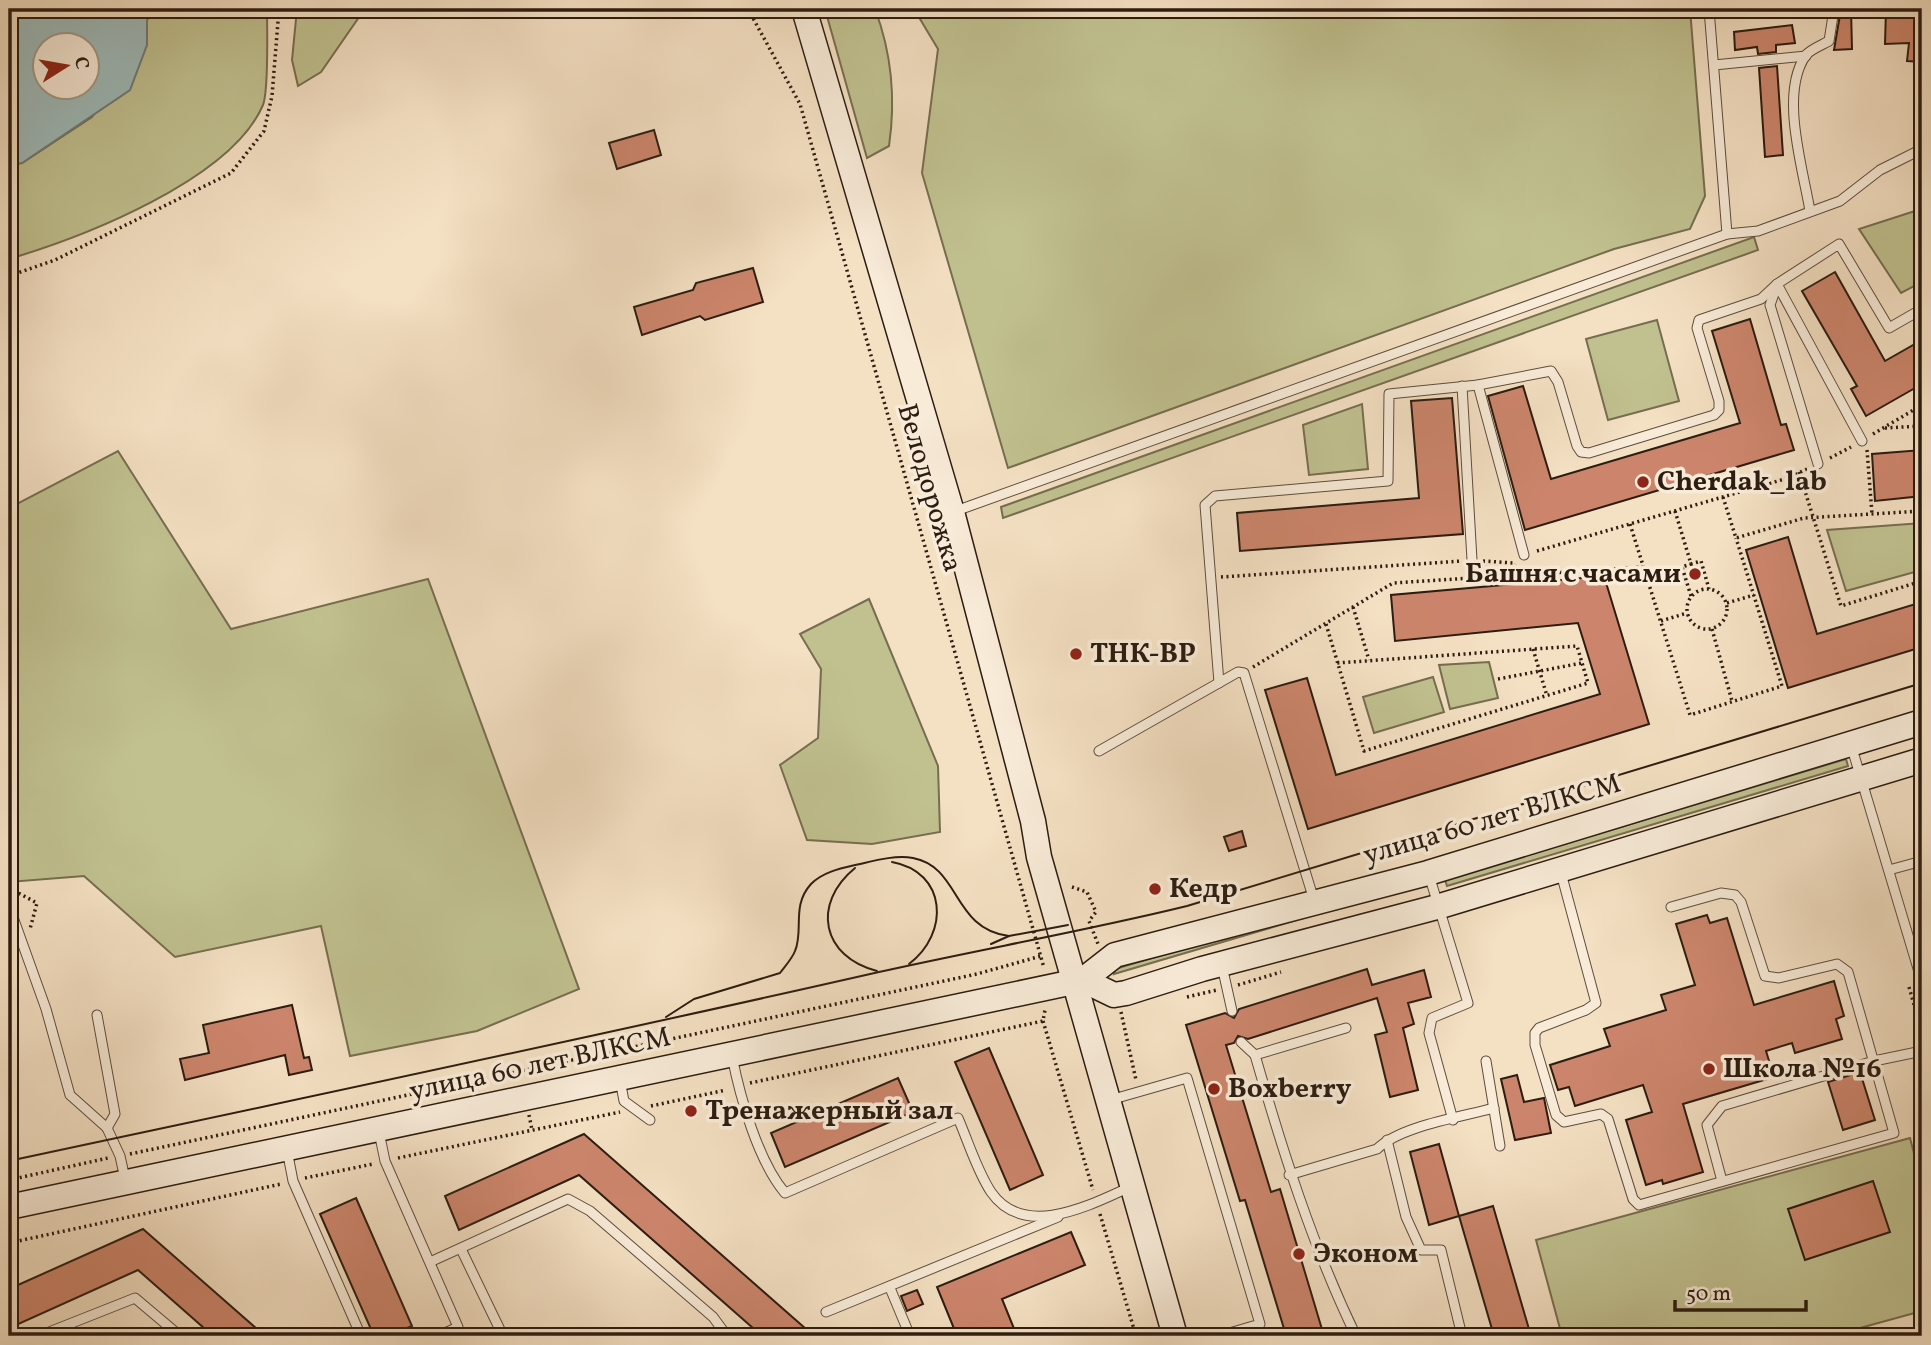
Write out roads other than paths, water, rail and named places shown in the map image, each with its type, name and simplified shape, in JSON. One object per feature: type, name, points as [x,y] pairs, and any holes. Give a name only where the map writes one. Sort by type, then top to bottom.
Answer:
[{"type":"street","points":[[804,9],[952,512],[1108,1101],[1175,1336]]},
{"type":"street","name":"улица 60 лет ВЛКСМ","points":[[9,1207],[1078,981],[1115,955],[1428,873],[1922,722]]},
{"type":"street","points":[[1078,981],[1114,995],[1437,907],[1922,760]]},
{"type":"lane","points":[[1709,9],[1727,234]]},
{"type":"lane","points":[[1810,211],[1792,94],[1799,68],[1806,56],[1829,41],[1833,9]]},
{"type":"lane","points":[[1713,65],[1806,56]]},
{"type":"lane","points":[[952,512],[1727,234],[1758,231],[1840,201],[1880,170],[1922,149]]},
{"type":"lane","points":[[1219,682],[1205,505],[1215,496],[1388,481],[1389,394],[1478,385],[1551,371],[1558,382],[1581,452],[1589,453],[1714,415],[1719,410],[1719,401],[1697,328],[1699,320],[1761,299],[1777,284],[1839,244],[1889,328],[1922,309]]},
{"type":"lane","points":[[1777,284],[1861,441]]},
{"type":"lane","points":[[1777,284],[1770,305],[1818,464]]},
{"type":"lane","points":[[1478,385],[1524,555]]},
{"type":"lane","points":[[1462,386],[1472,560]]},
{"type":"lane","points":[[1099,751],[1219,682],[1238,672],[1244,673],[1315,902]]},
{"type":"lane","points":[[1851,743],[1922,982]]},
{"type":"lane","points":[[1889,870],[1922,861]]},
{"type":"lane","points":[[1560,870],[1596,1003],[1586,1010],[1547,1023],[1535,1033],[1535,1045],[1556,1115],[1564,1122],[1601,1114],[1608,1119],[1614,1130],[1633,1199],[1639,1205],[1894,1133],[1848,972],[1837,964],[1779,978],[1765,976],[1741,902],[1735,895],[1721,893],[1671,907]]},
{"type":"lane","points":[[1428,873],[1468,1003],[1432,1018],[1429,1033],[1453,1119]]},
{"type":"lane","points":[[9,906],[46,1009],[70,1095],[107,1128],[120,1156],[126,1181]]},
{"type":"lane","points":[[1221,964],[1232,1011]]},
{"type":"lane","points":[[97,1015],[115,1114],[107,1128]]},
{"type":"lane","points":[[1255,1055],[1346,1028]]},
{"type":"lane","points":[[1241,1042],[1255,1055],[1289,1175],[1322,1265],[1356,1336]]},
{"type":"lane","points":[[1722,1181],[1707,1125],[1722,1106],[1874,1060],[1922,1051]]},
{"type":"lane","points":[[732,1055],[738,1087],[771,1177],[785,1193],[958,1118],[991,1192],[1009,1209],[1028,1216],[1063,1215]]},
{"type":"lane","points":[[1486,1061],[1500,1146]]},
{"type":"lane","points":[[620,1078],[624,1101],[650,1120]]},
{"type":"lane","points":[[1108,1101],[1187,1078],[1260,1324],[1219,1336]]},
{"type":"lane","points":[[1289,1175],[1377,1149],[1387,1140],[1494,1108]]},
{"type":"lane","points":[[379,1130],[385,1161],[458,1327],[438,1336]]},
{"type":"lane","points":[[1387,1140],[1412,1232],[1421,1250],[1441,1250],[1462,1336]]},
{"type":"lane","points":[[287,1149],[293,1181],[361,1336]]},
{"type":"lane","points":[[827,1312],[1132,1186]]},
{"type":"lane","points":[[430,1262],[568,1199],[590,1211],[713,1317],[727,1336]]},
{"type":"lane","points":[[461,1248],[503,1336]]},
{"type":"lane","points":[[890,1288],[910,1336]]},
{"type":"lane","points":[[39,1336],[135,1298],[180,1336]]},
{"type":"water","points":[[9,9],[154,9],[147,20],[147,45],[130,90],[22,163],[9,165]]},
{"type":"tram line","points":[[9,1161],[1187,906],[1922,683]]},
{"type":"tram line","points":[[666,1017],[694,999],[780,973],[795,951],[801,901],[805,892],[822,876],[847,867],[900,857],[929,864],[940,873],[966,911],[977,922],[990,931],[1009,936]]},
{"type":"tram line","points":[[892,862],[910,868],[924,878],[932,890],[936,905],[936,921],[931,936],[922,951],[909,964]]},
{"type":"tram line","points":[[855,868],[841,882],[832,897],[828,913],[829,928],[834,942],[844,954],[858,964],[877,971]]},
{"type":"tram line","points":[[991,944],[1009,936],[1068,925]]},
{"type":"place","name":"Cherdak_lab","points":[[1643,482]]},
{"type":"place","name":"Башня с часами","points":[[1695,574]]},
{"type":"place","name":"ТНК-ВР","points":[[1076,654]]},
{"type":"place","name":"Кедр","points":[[1155,889]]},
{"type":"place","name":"Школа №16","points":[[1709,1069]]},
{"type":"place","name":"Boxberry","points":[[1214,1089]]},
{"type":"place","name":"Тренажерный зал","points":[[691,1111]]},
{"type":"place","name":"Эконом","points":[[1299,1254]]}]
